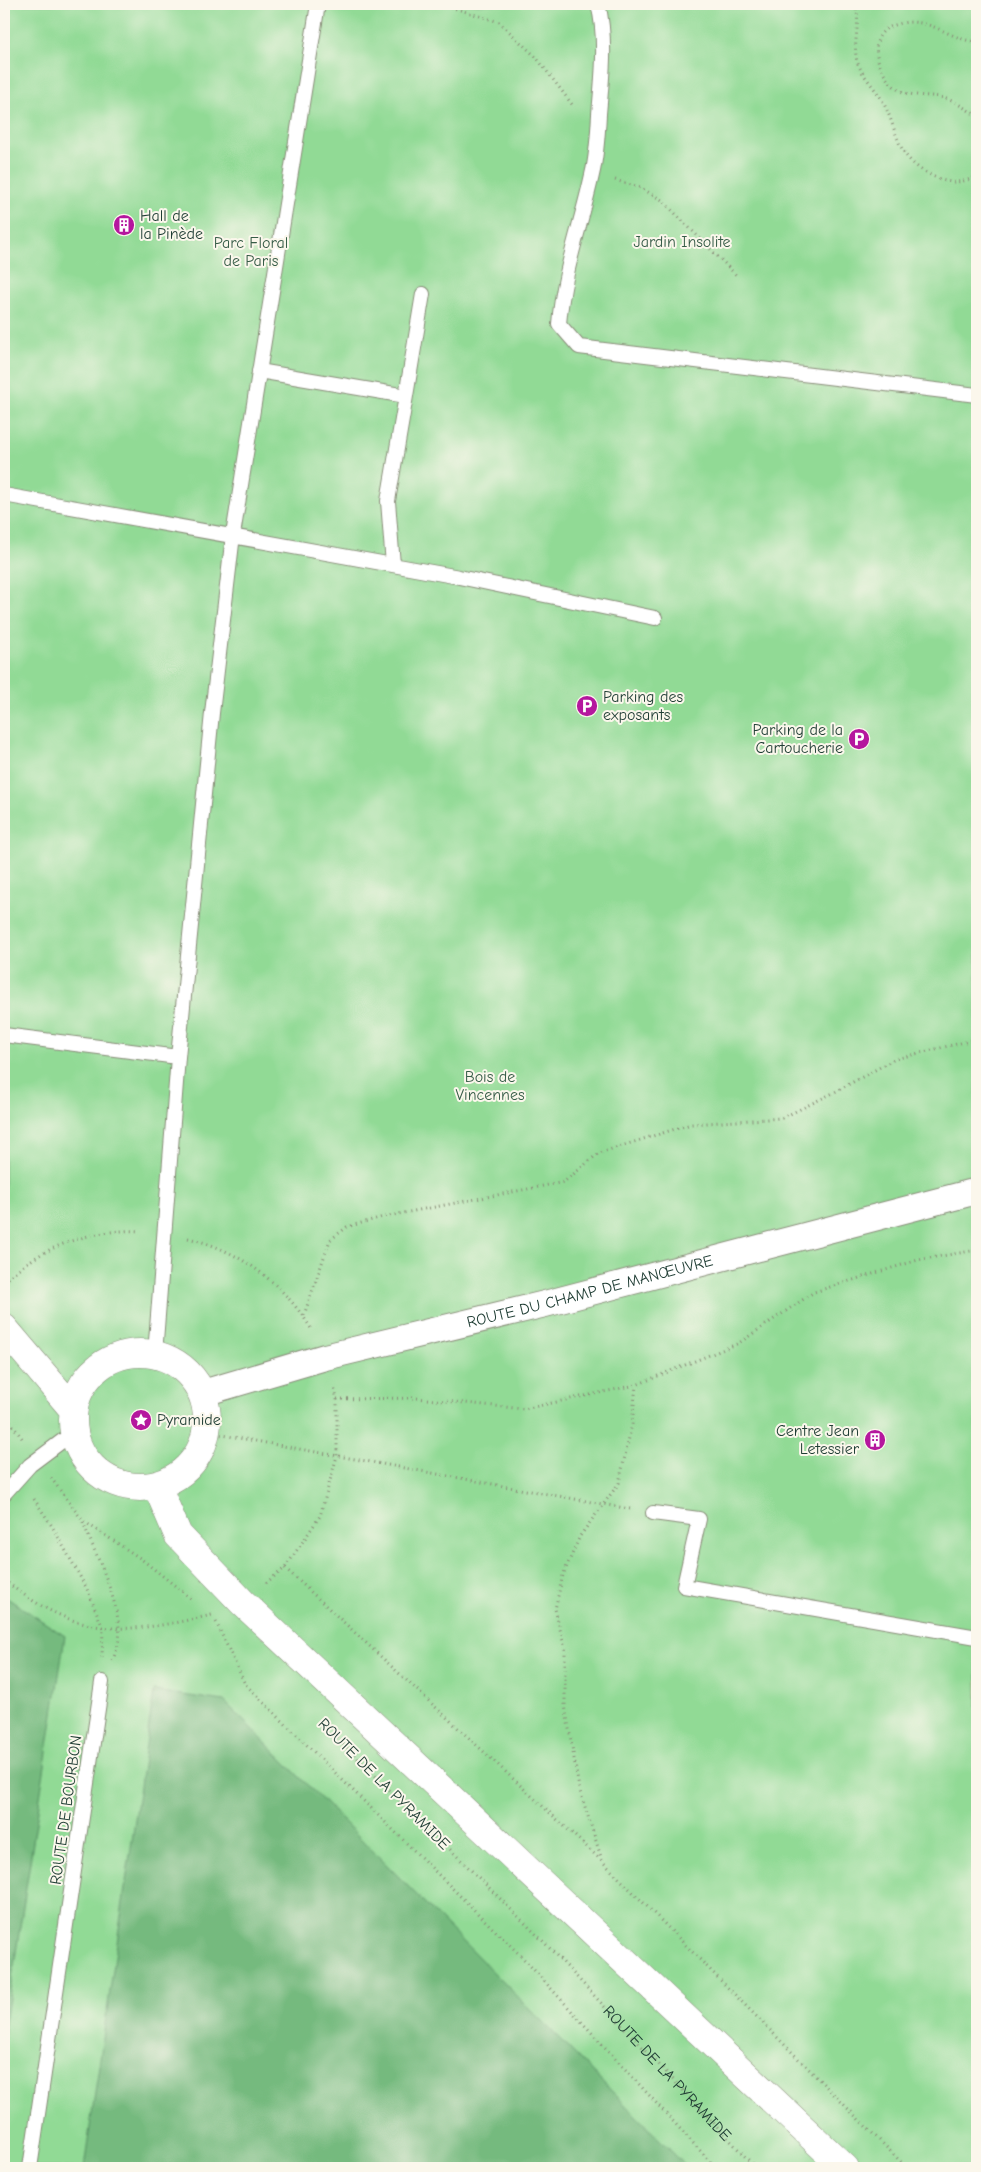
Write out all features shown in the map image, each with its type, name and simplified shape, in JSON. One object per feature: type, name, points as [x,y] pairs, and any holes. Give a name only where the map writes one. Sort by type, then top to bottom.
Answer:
[{"type":"street","name":"ROUTE DU CHAMP DE MANŒUVRE","points":[[203,1393],[325,1357],[545,1304],[977,1191]]},
{"type":"street","points":[[4,1328],[73,1420],[84,1459],[105,1478],[132,1487],[157,1486],[184,1471],[196,1453],[206,1432],[207,1423],[203,1393],[183,1369],[154,1354],[128,1354],[105,1363],[87,1379],[77,1394],[73,1420]]},
{"type":"street","name":"ROUTE DE LA PYRAMIDE","points":[[157,1486],[178,1535],[242,1602],[845,2168]]},
{"type":"lane","points":[[154,1354],[178,1057],[212,713],[233,535],[318,4]]},
{"type":"lane","points":[[598,4],[601,18],[603,72],[598,138],[593,173],[561,293],[559,324],[579,347],[977,395]]},
{"type":"lane","points":[[393,565],[388,501],[423,294]]},
{"type":"lane","points":[[259,372],[406,396]]},
{"type":"lane","points":[[4,495],[459,576],[655,618]]},
{"type":"lane","points":[[4,1035],[178,1057]]},
{"type":"lane","points":[[4,1494],[18,1476],[37,1459],[73,1420]]},
{"type":"lane","points":[[653,1513],[699,1519],[684,1586],[977,1637]]},
{"type":"lane","name":"ROUTE DE BOURBON","points":[[30,2168],[102,1682]]},
{"type":"path","points":[[441,4],[500,22],[536,57],[598,138]]},
{"type":"path","points":[[856,4],[858,12],[857,59],[863,74],[881,98],[888,112],[897,142],[906,156],[915,167],[944,181],[964,182],[977,176]]},
{"type":"path","points":[[977,42],[962,39],[927,23],[906,23],[883,31],[877,39],[876,51],[887,79],[896,88],[905,93],[948,99],[977,116]]},
{"type":"path","points":[[593,173],[641,188],[662,200],[738,277]]},
{"type":"path","points":[[303,1316],[330,1240],[347,1227],[383,1217],[564,1182],[599,1153],[691,1124],[782,1118],[833,1094],[895,1059],[977,1039]]},
{"type":"path","points":[[4,1282],[12,1274],[47,1251],[86,1236],[128,1230],[148,1231]]},
{"type":"path","points":[[184,1237],[209,1243],[245,1261],[277,1286],[303,1316],[315,1336]]},
{"type":"path","points":[[264,1585],[285,1568],[320,1516],[337,1456],[336,1398],[416,1398],[524,1409],[636,1385],[739,1343],[814,1292],[918,1260],[977,1250]]},
{"type":"path","points":[[602,1861],[579,1788],[566,1705],[566,1649],[555,1609],[562,1575],[580,1536],[619,1483],[632,1424],[636,1385]]},
{"type":"path","points":[[4,1413],[82,1521],[111,1594],[120,1628],[117,1650],[102,1682]]},
{"type":"path","points":[[206,1432],[653,1513]]},
{"type":"path","points":[[18,1476],[52,1526],[76,1568],[103,1628],[102,1682]]},
{"type":"path","points":[[82,1521],[140,1558],[198,1604]]},
{"type":"path","points":[[285,1568],[602,1861],[907,2168]]},
{"type":"path","points":[[4,1580],[29,1600],[56,1614],[84,1624],[103,1628],[158,1627],[219,1612]]},
{"type":"path","points":[[205,1609],[227,1629]]},
{"type":"path","points":[[213,1615],[245,1684],[523,1958],[716,2168]]},
{"type":"path","name":"ROUTE DE LA PYRAMIDE","points":[[331,1732],[540,1939],[756,2168]]},
{"type":"green space","name":"Bois de Vincennes","points":[[4,4],[977,4],[977,2168],[4,2168]]},
{"type":"green space","points":[[4,1596],[65,1636],[4,2030]]},
{"type":"green space","points":[[154,1691],[224,1701],[688,2168],[84,2168]]},
{"type":"place","name":"Hall de la Pinède","points":[[124,225]]},
{"type":"place","name":"Parking des exposants","points":[[587,706]]},
{"type":"place","name":"Parking de la Cartoucherie","points":[[859,739]]},
{"type":"place","name":"Pyramide","points":[[141,1420]]},
{"type":"place","name":"Centre Jean Letessier","points":[[875,1440]]},
{"type":"park label","name":"Jardin Insolite","points":[[682,242]]},
{"type":"park label","name":"Parc Floral de Paris","points":[[251,252]]}]
